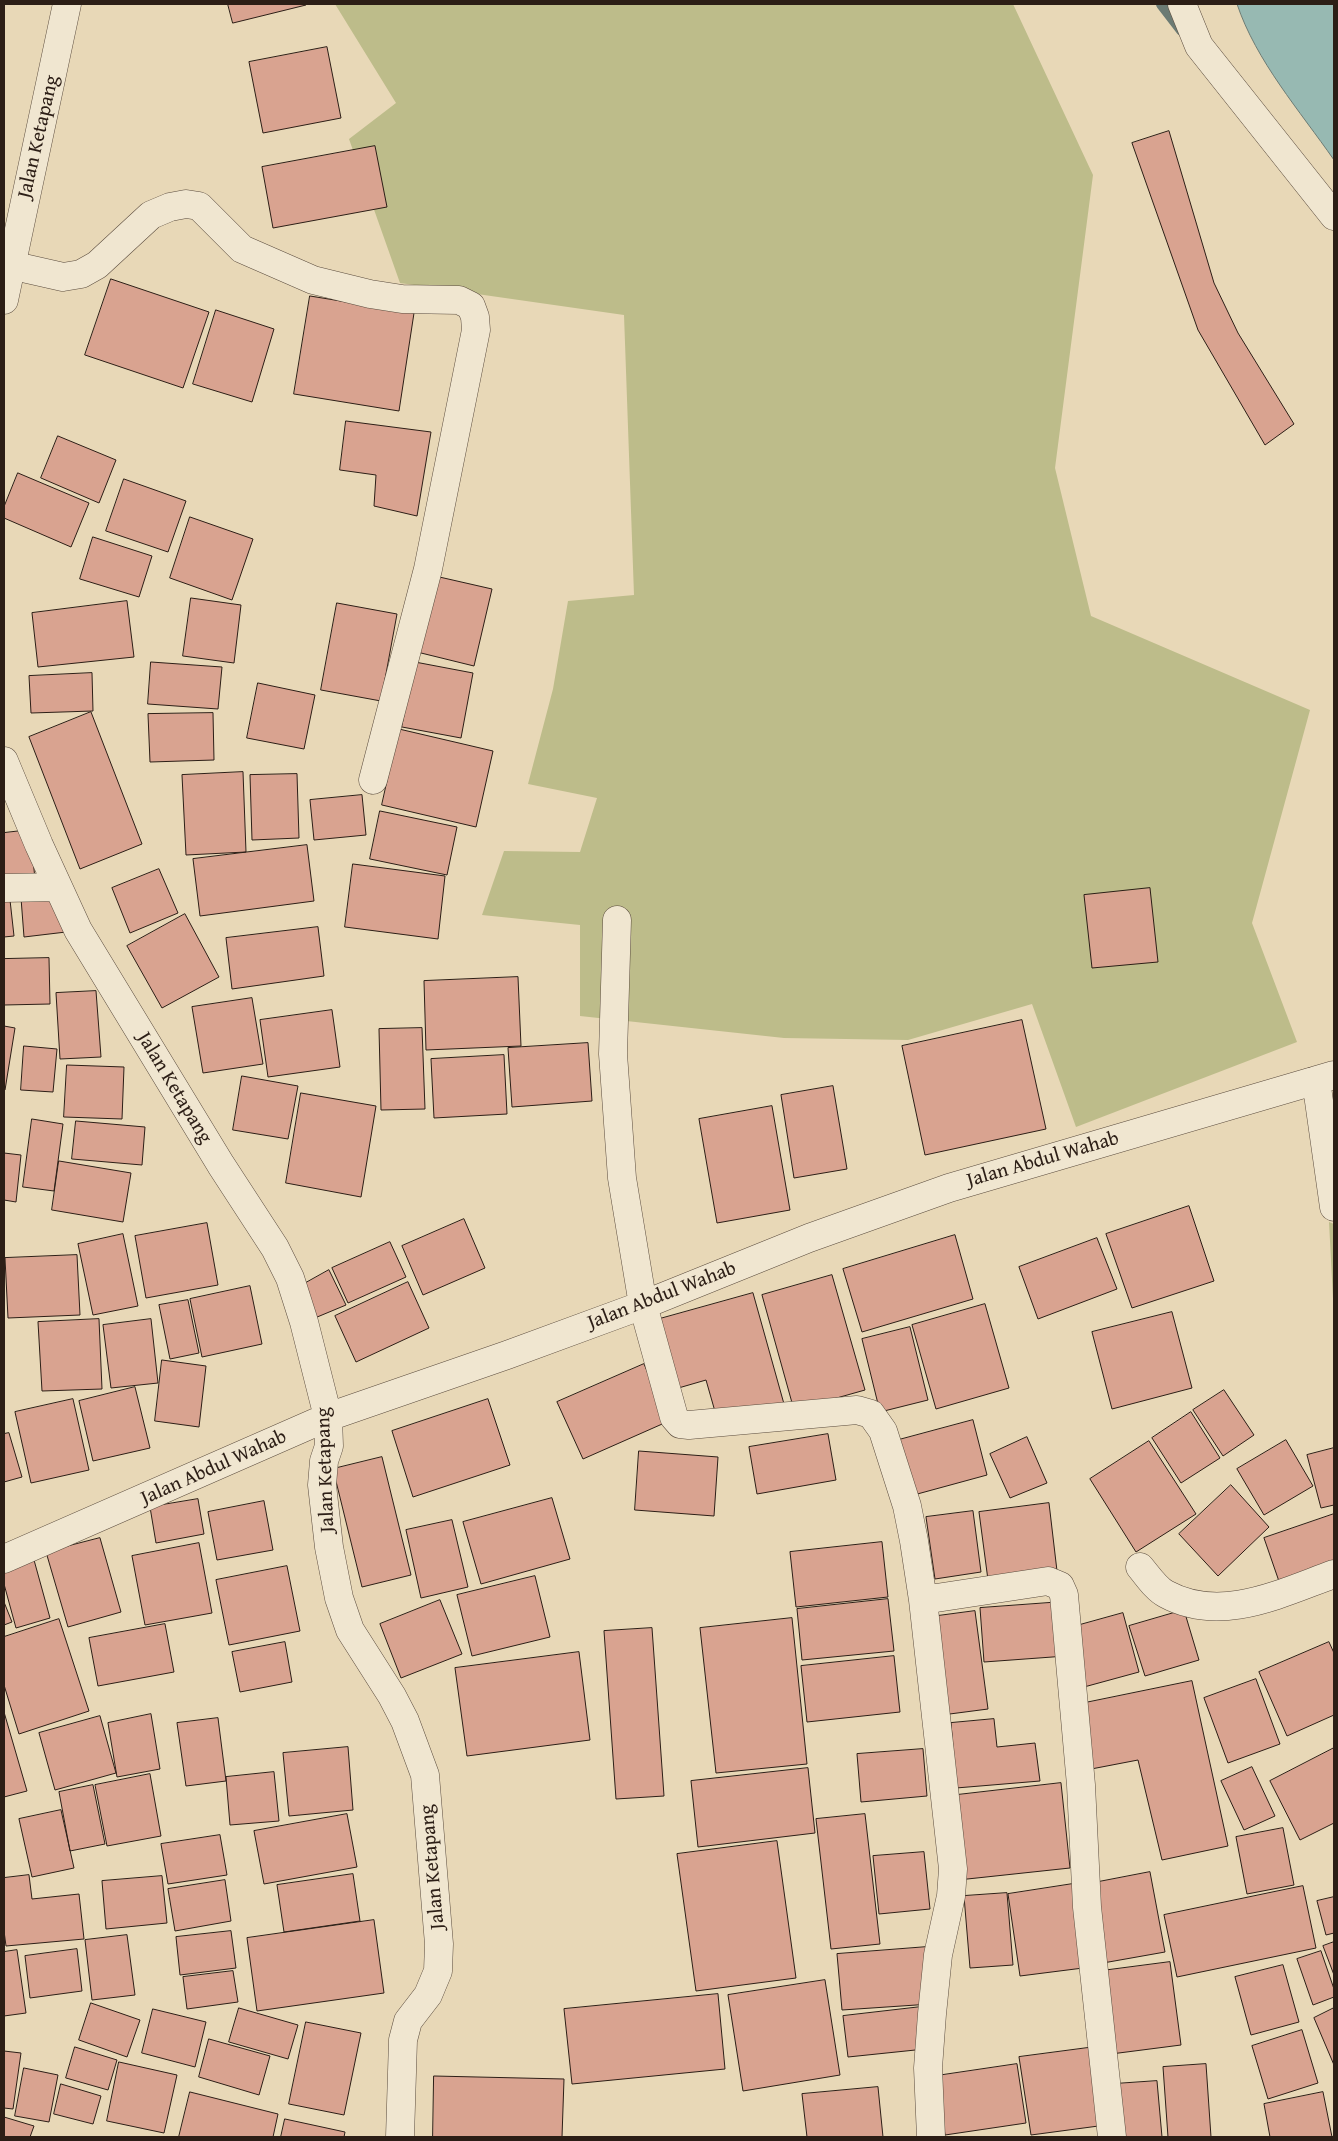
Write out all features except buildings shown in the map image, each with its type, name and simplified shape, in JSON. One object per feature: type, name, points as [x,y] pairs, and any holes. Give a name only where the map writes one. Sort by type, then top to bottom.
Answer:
[{"type":"street","name":"Jalan Ketapang","points":[[4,300],[10,265],[68,4]]},
{"type":"street","points":[[1182,4],[1198,46],[1334,216]]},
{"type":"street","points":[[10,265],[64,277],[81,274],[97,265],[152,214],[170,207],[186,204],[199,206],[242,249],[313,280],[370,294],[402,299],[460,300],[471,306],[475,317],[476,330],[430,560],[373,780]]},
{"type":"street","name":"Jalan Ketapang","points":[[4,761],[78,930],[221,1165],[275,1248],[290,1278],[304,1322],[328,1417],[329,1446],[324,1461],[322,1485],[329,1548],[339,1598],[350,1630],[392,1696],[405,1721],[425,1775],[440,1944],[438,1971],[428,1995],[408,2021],[403,2040],[400,2137]]},
{"type":"street","points":[[4,888],[58,887]]},
{"type":"street","points":[[617,920],[614,1054],[622,1178],[643,1305],[674,1417],[680,1424],[689,1425],[856,1410],[871,1414],[883,1431],[907,1506],[923,1600],[953,1870],[951,1896],[938,1955],[931,2023],[928,2068],[931,2137]]},
{"type":"street","points":[[1325,1077],[1334,1206]]},
{"type":"street","name":"Jalan Abdul Wahab","points":[[4,1559],[328,1417],[643,1305],[809,1238],[949,1188],[1325,1077]]},
{"type":"street","points":[[1140,1567],[1164,1594],[1192,1605],[1223,1608],[1255,1602],[1334,1574]]},
{"type":"street","points":[[923,1600],[1048,1581],[1060,1586],[1064,1595],[1081,1785],[1087,1907],[1112,2137]]},
{"type":"shaded area","points":[[335,4],[1013,4],[1093,175],[1055,468],[1091,616],[1310,710],[1252,923],[1297,1042],[1076,1127],[1032,1004],[908,1040],[784,1038],[580,1016],[580,925],[482,915],[504,851],[580,852],[597,798],[528,784],[553,689],[568,601],[634,595],[624,315],[400,283],[349,139],[396,103]]},
{"type":"shaded area","points":[[1329,1222],[1334,1224],[1334,1318]]},
{"type":"water","points":[[1237,4],[1334,4],[1334,160],[1293,104],[1255,46]]},
{"type":"waterway","points":[[1162,4],[1182,30]]}]
